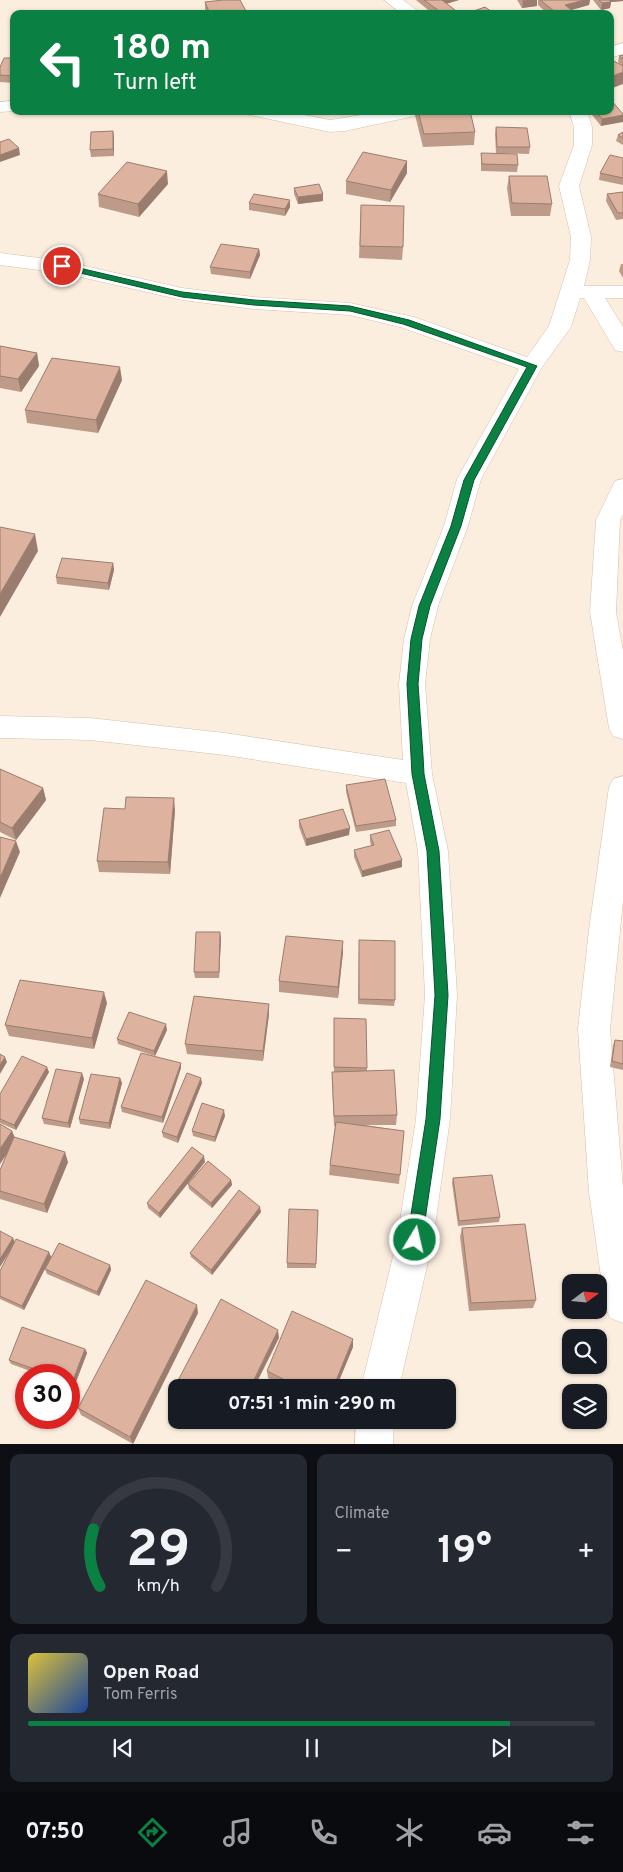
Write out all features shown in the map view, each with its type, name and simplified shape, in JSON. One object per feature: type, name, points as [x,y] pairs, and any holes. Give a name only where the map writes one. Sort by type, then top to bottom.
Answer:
[{"type":"street","points":[[392,0],[408,10]]},
{"type":"street","points":[[275,115],[330,126],[395,115]]},
{"type":"street","points":[[579,115],[583,127],[583,145],[569,186],[581,237],[582,292],[623,345]]},
{"type":"street","points":[[0,259],[62,266],[182,294],[254,302],[350,309],[406,322],[532,366]]},
{"type":"street","points":[[582,292],[623,292]]},
{"type":"street","points":[[382,1379],[415,1240],[433,1119],[441,995],[433,851],[418,774],[412,684],[417,639],[425,606],[456,526],[469,480],[532,366],[582,292]]},
{"type":"street","points":[[623,487],[608,520],[603,612],[623,728]]},
{"type":"street","points":[[0,727],[90,729],[215,743],[418,774]]},
{"type":"street","points":[[623,787],[604,930],[594,1029],[606,1192],[623,1306]]},
{"type":"street","points":[[374,1444],[375,1429]]},
{"type":"building","points":[[240,0],[245,10],[208,10],[205,2]]},
{"type":"building","points":[[424,0],[442,0],[455,10],[438,10]]},
{"type":"building","points":[[540,0],[585,0],[565,5],[571,10],[553,10]]},
{"type":"building","points":[[599,0],[609,0],[611,2],[602,3]]},
{"type":"building","points":[[485,7],[489,10],[476,10]]},
{"type":"building","points":[[4,58],[10,58],[10,76],[0,75],[0,67]]},
{"type":"building","points":[[614,61],[623,66],[623,72],[614,75]]},
{"type":"building","points":[[614,104],[623,114],[623,115],[602,119],[599,115],[614,115]]},
{"type":"building","points":[[419,115],[471,115],[475,132],[424,134]]},
{"type":"building","points":[[496,127],[527,128],[530,147],[497,147]]},
{"type":"building","points":[[113,131],[113,149],[90,150],[91,132]]},
{"type":"building","points":[[9,139],[19,148],[0,155],[0,142]]},
{"type":"building","points":[[363,152],[407,161],[391,190],[346,181]]},
{"type":"building","points":[[481,153],[517,154],[518,165],[482,164]]},
{"type":"building","points":[[610,155],[623,158],[623,178],[600,173]]},
{"type":"building","points":[[127,162],[167,171],[138,204],[98,194]]},
{"type":"building","points":[[509,176],[547,176],[552,204],[512,203]]},
{"type":"building","points":[[319,184],[323,194],[298,197],[294,188]]},
{"type":"building","points":[[623,192],[623,213],[618,213],[607,194]]},
{"type":"building","points":[[254,194],[290,200],[285,209],[249,203]]},
{"type":"building","points":[[361,205],[404,206],[403,247],[360,246]]},
{"type":"building","points":[[221,244],[259,249],[250,272],[210,267]]},
{"type":"building","points":[[0,346],[37,353],[18,379],[0,376]]},
{"type":"building","points":[[52,358],[120,367],[96,420],[25,410]]},
{"type":"building","points":[[0,527],[35,534],[0,594]]},
{"type":"building","points":[[62,558],[113,563],[108,583],[56,577]]},
{"type":"building","points":[[0,769],[43,788],[12,828],[0,822]]},
{"type":"building","points":[[385,779],[396,820],[356,826],[346,785]]},
{"type":"building","points":[[126,797],[174,798],[168,862],[97,861],[104,808],[125,809]]},
{"type":"building","points":[[343,809],[350,828],[306,839],[299,820]]},
{"type":"building","points":[[389,830],[402,860],[362,871],[354,850],[374,845],[370,835]]},
{"type":"building","points":[[0,837],[16,841],[0,878]]},
{"type":"building","points":[[196,932],[220,932],[219,972],[194,972]]},
{"type":"building","points":[[286,936],[343,941],[338,987],[279,981]]},
{"type":"building","points":[[359,940],[395,941],[395,1000],[359,999]]},
{"type":"building","points":[[20,980],[104,992],[92,1038],[5,1025]]},
{"type":"building","points":[[194,996],[269,1004],[263,1051],[185,1044]]},
{"type":"building","points":[[129,1012],[166,1024],[154,1051],[117,1039]]},
{"type":"building","points":[[334,1018],[366,1019],[367,1068],[334,1067]]},
{"type":"building","points":[[615,1040],[623,1041],[623,1064],[612,1061]]},
{"type":"building","points":[[141,1053],[181,1063],[162,1117],[121,1107]]},
{"type":"building","points":[[0,1054],[5,1057],[0,1065]]},
{"type":"building","points":[[22,1056],[47,1067],[14,1125],[0,1119],[0,1094]]},
{"type":"building","points":[[56,1069],[82,1073],[68,1123],[42,1118]]},
{"type":"building","points":[[394,1070],[397,1115],[334,1116],[332,1072]]},
{"type":"building","points":[[187,1073],[201,1078],[177,1137],[162,1132]]},
{"type":"building","points":[[91,1074],[120,1078],[109,1123],[79,1119]]},
{"type":"building","points":[[202,1103],[224,1110],[215,1137],[192,1131]]},
{"type":"building","points":[[336,1122],[404,1131],[400,1175],[330,1165]]},
{"type":"building","points":[[0,1124],[12,1131],[0,1149]]},
{"type":"building","points":[[14,1137],[65,1152],[44,1204],[0,1191],[0,1170]]},
{"type":"building","points":[[192,1147],[204,1156],[159,1213],[147,1203]]},
{"type":"building","points":[[208,1161],[231,1180],[211,1203],[188,1184]]},
{"type":"building","points":[[492,1175],[500,1217],[459,1221],[453,1178]]},
{"type":"building","points":[[239,1190],[260,1207],[211,1270],[190,1253]]},
{"type":"building","points":[[289,1209],[318,1210],[316,1264],[287,1263]]},
{"type":"building","points":[[525,1224],[536,1300],[471,1303],[462,1228]]},
{"type":"building","points":[[0,1231],[13,1238],[0,1259]]},
{"type":"building","points":[[16,1239],[49,1252],[22,1306],[0,1296],[0,1271]]},
{"type":"building","points":[[59,1243],[110,1265],[97,1292],[45,1269]]},
{"type":"building","points":[[146,1280],[197,1305],[130,1437],[80,1409],[80,1404]]},
{"type":"building","points":[[221,1299],[278,1330],[254,1379],[179,1379]]},
{"type":"building","points":[[292,1311],[353,1339],[337,1379],[283,1379],[267,1371]]},
{"type":"building","points":[[22,1327],[85,1349],[79,1364],[20,1364],[9,1360]]},
{"type":"route","points":[[62,266],[182,294],[254,302],[350,309],[406,322],[532,366],[469,480],[456,526],[425,606],[417,639],[412,684],[418,774],[433,851],[441,995],[433,1119],[415,1240]]}]
